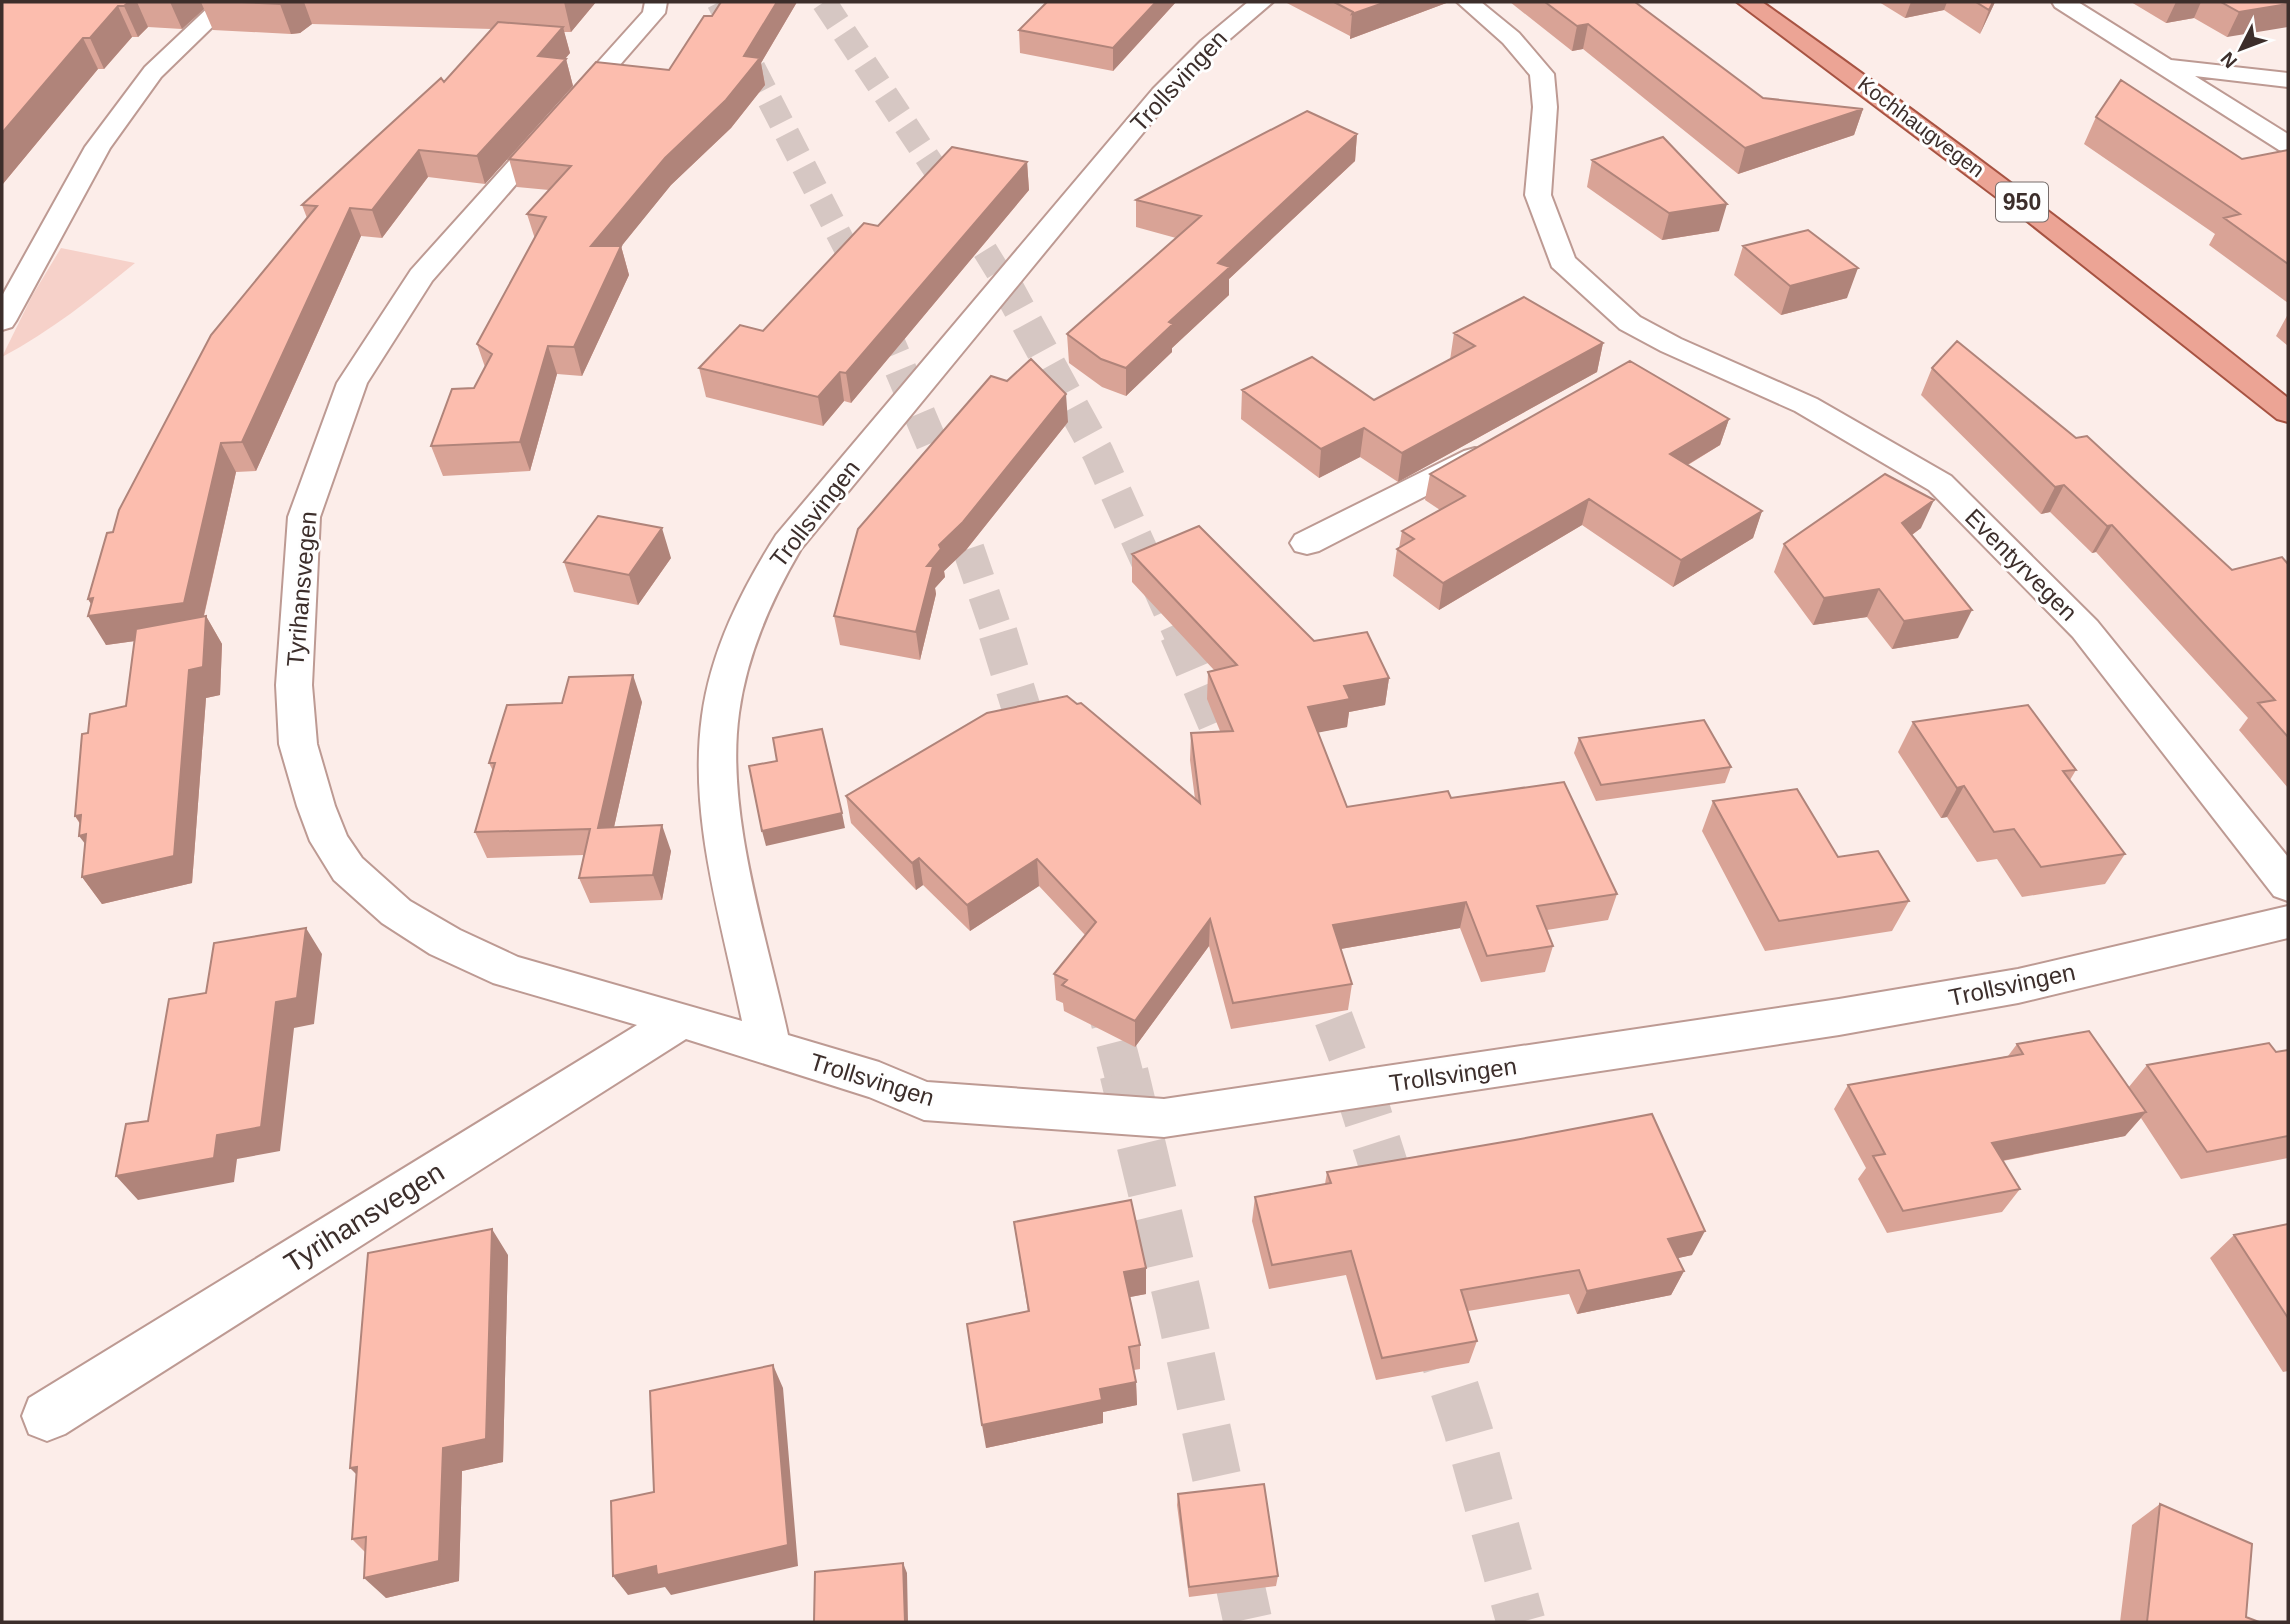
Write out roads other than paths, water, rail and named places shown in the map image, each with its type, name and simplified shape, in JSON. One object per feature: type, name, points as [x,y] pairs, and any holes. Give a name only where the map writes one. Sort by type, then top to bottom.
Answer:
[{"type":"main road","name":"Kochhaugvegen","points":[[1748,2],[1844,69],[2139,291],[2288,413]]},
{"type":"street","points":[[2,321],[98,147],[153,72],[227,2]]},
{"type":"street","name":"Tyrihansvegen","points":[[656,2],[653,13],[421,276],[352,383],[304,517],[294,685],[298,744],[316,806],[330,841],[348,869],[396,912],[445,942],[508,971],[769,1048]]},
{"type":"street","name":"Trollsvingen","points":[[1262,2],[1203,50],[1175,79],[788,543],[755,601],[735,653],[723,698],[718,743],[719,791],[725,837],[769,1048],[879,1081],[924,1101],[1164,1118],[1839,1017],[2018,986],[2288,922]]},
{"type":"street","name":"Eventyrvegen","points":[[1468,2],[1511,38],[1542,74],[1545,107],[1538,195],[1562,261],[1659,352],[1806,405],[1940,484],[2085,629],[2288,885]]},
{"type":"street","points":[[2063,2],[2288,145]]},
{"type":"street","points":[[2163,64],[2288,80]]},
{"type":"street","points":[[1307,543],[1441,477],[1502,442]]},
{"type":"street","name":"Tyrihansvegen","points":[[47,1416],[681,1020]]},
{"type":"tunnel","points":[[719,2],[863,281]]},
{"type":"tunnel","points":[[824,2],[933,166],[1005,283]]},
{"type":"tunnel","points":[[863,281],[933,446],[998,635]]},
{"type":"tunnel","points":[[1004,281],[1098,453],[1180,635]]},
{"type":"tunnel","points":[[998,633],[1036,756]]},
{"type":"tunnel","points":[[1179,633],[1228,748]]},
{"type":"tunnel","points":[[1313,964],[1355,1075]]},
{"type":"tunnel","points":[[1101,986],[1124,1075]]},
{"type":"tunnel","points":[[1124,1073],[1179,1303],[1248,1622]]},
{"type":"tunnel","points":[[1354,1073],[1398,1211]]},
{"type":"tunnel","points":[[1432,1319],[1468,1430],[1521,1622]]}]
